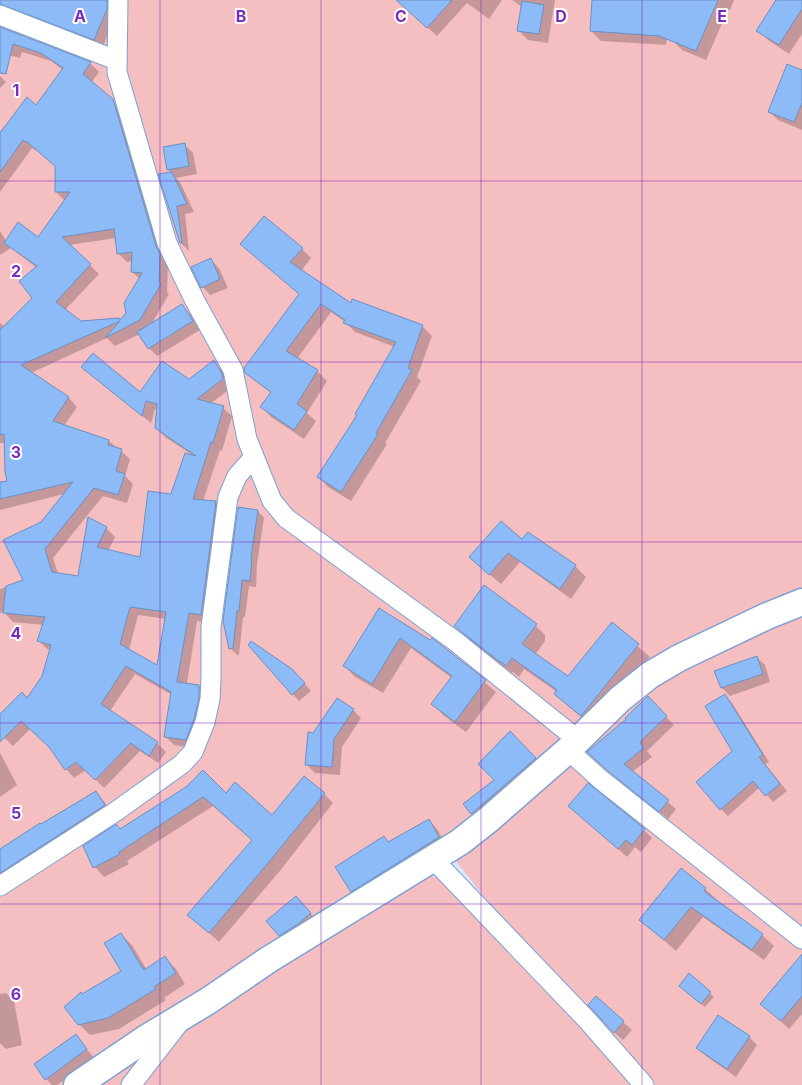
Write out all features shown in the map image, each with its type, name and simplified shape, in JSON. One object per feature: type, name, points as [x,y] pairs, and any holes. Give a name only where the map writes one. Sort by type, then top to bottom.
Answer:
[{"type":"street","points":[[118,0],[117,72],[167,243],[195,301],[233,370],[247,439],[272,502],[286,518],[455,641],[573,745],[608,785],[802,939]]},
{"type":"street","points":[[0,15],[116,60]]},
{"type":"street","points":[[0,886],[115,812],[182,764],[193,752],[205,722],[210,699],[211,627],[228,497],[237,476],[254,457]]},
{"type":"street","points":[[77,1085],[145,1038],[208,1001],[268,960],[460,842],[488,820],[573,745],[620,699],[650,675],[679,658],[767,616],[802,602]]},
{"type":"street","points":[[433,859],[588,1021],[644,1085]]},
{"type":"street","points":[[131,1085],[190,1010]]},
{"type":"shaded area","points":[[0,0],[802,0],[802,1085],[0,1085]],"holes":[[[509,806],[456,861],[482,894],[474,903],[450,879],[407,872]]]},
{"type":"building","points":[[0,0],[107,0],[107,9],[94,40],[0,4]]},
{"type":"building","points":[[396,0],[452,0],[427,28]]},
{"type":"building","points":[[592,0],[718,0],[696,51],[659,36],[590,31]]},
{"type":"building","points":[[776,0],[802,0],[802,9],[779,45],[756,31]]},
{"type":"building","points":[[522,1],[544,5],[539,34],[517,31]]},
{"type":"building","points":[[0,27],[91,62],[83,74],[113,99],[156,246],[160,254],[159,282],[161,284],[140,320],[105,338],[120,321],[21,365],[69,397],[53,421],[109,440],[108,445],[122,449],[116,471],[125,474],[118,495],[94,488],[45,549],[52,572],[78,576],[88,517],[107,527],[97,547],[140,557],[148,491],[171,494],[185,453],[196,456],[155,428],[157,404],[146,401],[142,416],[81,367],[93,353],[140,392],[162,361],[189,379],[214,360],[223,379],[197,399],[224,406],[193,499],[216,501],[201,615],[189,613],[177,682],[199,685],[199,698],[194,719],[186,740],[164,737],[171,692],[126,666],[101,704],[158,742],[149,756],[131,743],[95,780],[76,762],[65,770],[49,747],[21,721],[0,742],[0,714],[22,692],[27,698],[42,676],[51,645],[37,641],[45,617],[3,613],[6,586],[23,580],[3,540],[41,522],[73,482],[0,499],[0,482],[7,481],[4,434],[0,435],[0,330],[32,298],[19,281],[37,266],[4,243],[18,222],[38,237],[70,192],[55,192],[55,166],[23,140],[0,172],[0,133],[27,97],[36,105],[63,68],[41,53],[13,44],[6,74],[0,73]],"holes":[[[114,229],[117,254],[132,252],[131,272],[142,273],[124,303],[126,313],[120,320],[119,318],[81,321],[56,302],[91,264],[62,237]],[[130,607],[166,612],[157,665],[120,644]]]},
{"type":"building","points":[[787,64],[802,70],[802,103],[794,122],[768,112]]},
{"type":"building","points":[[185,143],[189,166],[167,170],[163,147]]},
{"type":"building","points":[[172,172],[187,204],[177,206],[182,243],[180,243],[158,174]]},
{"type":"building","points":[[264,216],[303,248],[290,262],[351,303],[352,299],[423,325],[408,368],[412,370],[376,433],[378,434],[341,492],[317,477],[357,415],[355,414],[396,342],[343,323],[345,320],[321,304],[286,351],[318,370],[297,404],[307,411],[294,430],[260,407],[271,392],[245,373],[244,368],[299,294],[240,244]]},
{"type":"building","points":[[211,258],[220,279],[201,288],[191,267]]},
{"type":"building","points":[[182,304],[193,321],[148,349],[137,332]]},
{"type":"building","points":[[238,507],[258,510],[251,557],[250,581],[242,580],[233,648],[229,649],[223,621]]},
{"type":"building","points":[[501,521],[522,539],[528,532],[576,565],[560,589],[508,553],[489,575],[469,557]]},
{"type":"building","points":[[484,585],[537,624],[522,644],[568,676],[612,622],[639,644],[581,716],[554,694],[557,690],[512,658],[506,666],[454,626]]},
{"type":"building","points":[[379,608],[430,640],[432,638],[486,680],[455,722],[431,704],[452,676],[400,638],[372,684],[343,666]]},
{"type":"building","points":[[251,641],[292,669],[305,683],[292,695],[248,645]]},
{"type":"building","points":[[757,656],[763,674],[721,688],[714,671]]},
{"type":"building","points":[[725,694],[763,755],[759,757],[780,784],[765,796],[753,781],[720,810],[696,782],[732,751],[705,706]]},
{"type":"building","points":[[648,696],[667,716],[640,742],[644,748],[624,764],[669,800],[659,812],[587,752],[626,719]]},
{"type":"building","points":[[337,698],[354,709],[334,739],[332,767],[305,765],[308,732],[313,733]]},
{"type":"building","points":[[510,731],[536,758],[471,814],[463,804],[494,780],[478,764]]},
{"type":"building","points":[[203,770],[226,793],[235,782],[272,815],[304,776],[325,793],[209,933],[187,915],[252,840],[203,797],[119,852],[120,854],[93,868],[83,846],[116,824],[120,829],[186,787]]},
{"type":"building","points":[[588,783],[645,829],[632,845],[626,840],[618,849],[568,806]]},
{"type":"building","points":[[96,791],[105,805],[0,873],[0,849],[40,823]]},
{"type":"building","points":[[429,819],[439,837],[351,892],[335,867],[384,836],[388,842]]},
{"type":"building","points":[[681,868],[706,888],[704,891],[763,934],[752,950],[691,907],[664,940],[639,920]]},
{"type":"building","points":[[296,896],[311,913],[279,936],[266,921]]},
{"type":"building","points":[[121,933],[144,970],[165,956],[176,973],[154,987],[156,989],[108,1018],[78,1025],[64,1007],[81,992],[82,994],[121,971],[104,943]]},
{"type":"building","points":[[802,954],[802,996],[781,1021],[760,1004]]},
{"type":"building","points":[[689,973],[711,992],[701,1004],[679,986]]},
{"type":"building","points":[[596,996],[624,1021],[614,1033],[588,1005]]},
{"type":"building","points":[[718,1015],[750,1036],[727,1069],[696,1048]]},
{"type":"building","points":[[76,1034],[87,1049],[45,1080],[34,1064]]}]
